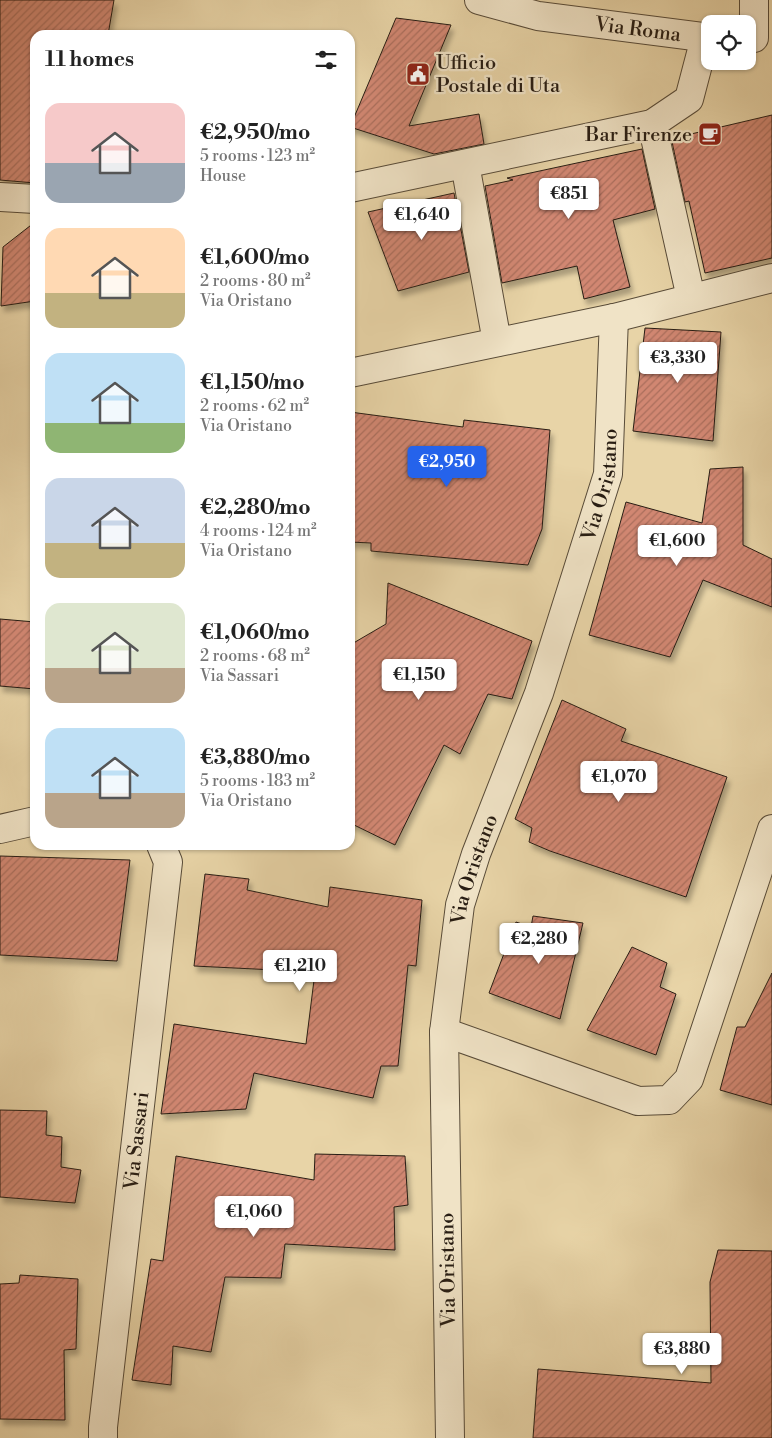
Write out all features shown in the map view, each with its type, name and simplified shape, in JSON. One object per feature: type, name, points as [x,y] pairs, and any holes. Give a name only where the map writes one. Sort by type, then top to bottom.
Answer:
[{"type":"street","name":"Via Roma","points":[[478,0],[539,8],[701,37]]},
{"type":"street","points":[[754,0],[758,37]]},
{"type":"street","points":[[355,187],[652,124],[689,99],[701,60]]},
{"type":"street","points":[[652,124],[692,298]]},
{"type":"street","points":[[465,164],[497,342]]},
{"type":"street","points":[[0,197],[30,199]]},
{"type":"street","points":[[355,372],[614,318],[772,278]]},
{"type":"street","name":"Via Oristano","points":[[450,1438],[444,1032],[460,905],[476,854],[539,693],[608,474],[614,318]]},
{"type":"street","points":[[0,830],[30,822]]},
{"type":"street","points":[[444,1032],[638,1101],[670,1100],[689,1079],[772,828]]},
{"type":"street","name":"Via Sassari","points":[[102,1438],[168,862],[163,850]]},
{"type":"building","points":[[0,0],[114,0],[109,30],[30,30],[30,183],[0,180]]},
{"type":"building","points":[[396,18],[451,25],[409,126],[479,114],[484,144],[434,154],[355,129],[355,115]]},
{"type":"building","points":[[772,115],[772,258],[705,273],[689,201],[685,202],[672,142],[675,141],[674,138]]},
{"type":"building","points":[[642,149],[655,209],[613,220],[630,287],[584,299],[577,266],[502,283],[485,186],[513,180],[507,178]]},
{"type":"building","points":[[454,193],[469,272],[398,291],[368,212]]},
{"type":"building","points":[[30,226],[30,302],[1,306],[3,247]]},
{"type":"building","points":[[645,328],[721,332],[713,441],[633,431]]},
{"type":"building","points":[[355,413],[463,427],[464,420],[550,430],[542,529],[528,565],[371,551],[371,543],[355,542]]},
{"type":"building","points":[[743,467],[743,545],[772,559],[772,607],[703,580],[670,657],[589,635],[626,502],[702,523],[710,469]]},
{"type":"building","points":[[388,583],[532,641],[512,699],[488,694],[460,754],[444,745],[395,845],[355,825],[355,642],[386,624]]},
{"type":"building","points":[[0,619],[30,622],[30,689],[0,686]]},
{"type":"building","points":[[562,700],[626,729],[621,741],[727,777],[686,897],[550,851],[529,842],[532,828],[515,819]]},
{"type":"building","points":[[0,856],[130,860],[117,961],[0,955]]},
{"type":"building","points":[[205,874],[249,879],[247,890],[328,907],[330,887],[422,900],[416,966],[408,965],[398,1066],[381,1066],[373,1098],[254,1073],[246,1109],[161,1114],[174,1024],[306,1044],[315,972],[194,966]]},
{"type":"building","points":[[533,916],[583,923],[560,1019],[489,993],[516,922],[531,927]]},
{"type":"building","points":[[632,947],[667,963],[660,987],[676,994],[656,1055],[587,1030]]},
{"type":"building","points":[[772,973],[772,1105],[720,1090],[737,1027],[745,1027]]},
{"type":"building","points":[[0,1110],[47,1111],[46,1135],[62,1137],[61,1167],[81,1170],[75,1203],[0,1197]]},
{"type":"building","points":[[315,1154],[405,1156],[408,1205],[394,1207],[395,1250],[285,1244],[281,1278],[225,1277],[211,1352],[173,1346],[171,1385],[132,1380],[151,1259],[163,1261],[176,1156],[314,1180]]},
{"type":"building","points":[[718,1250],[772,1251],[772,1438],[533,1438],[538,1369],[711,1383],[710,1282]]},
{"type":"building","points":[[20,1275],[78,1279],[76,1349],[64,1350],[65,1420],[0,1419],[0,1284],[19,1283]]},
{"type":"place","name":"Ufficio Postale di Uta","points":[[418,74]]},
{"type":"place","name":"Bar Firenze","points":[[710,134]]}]
